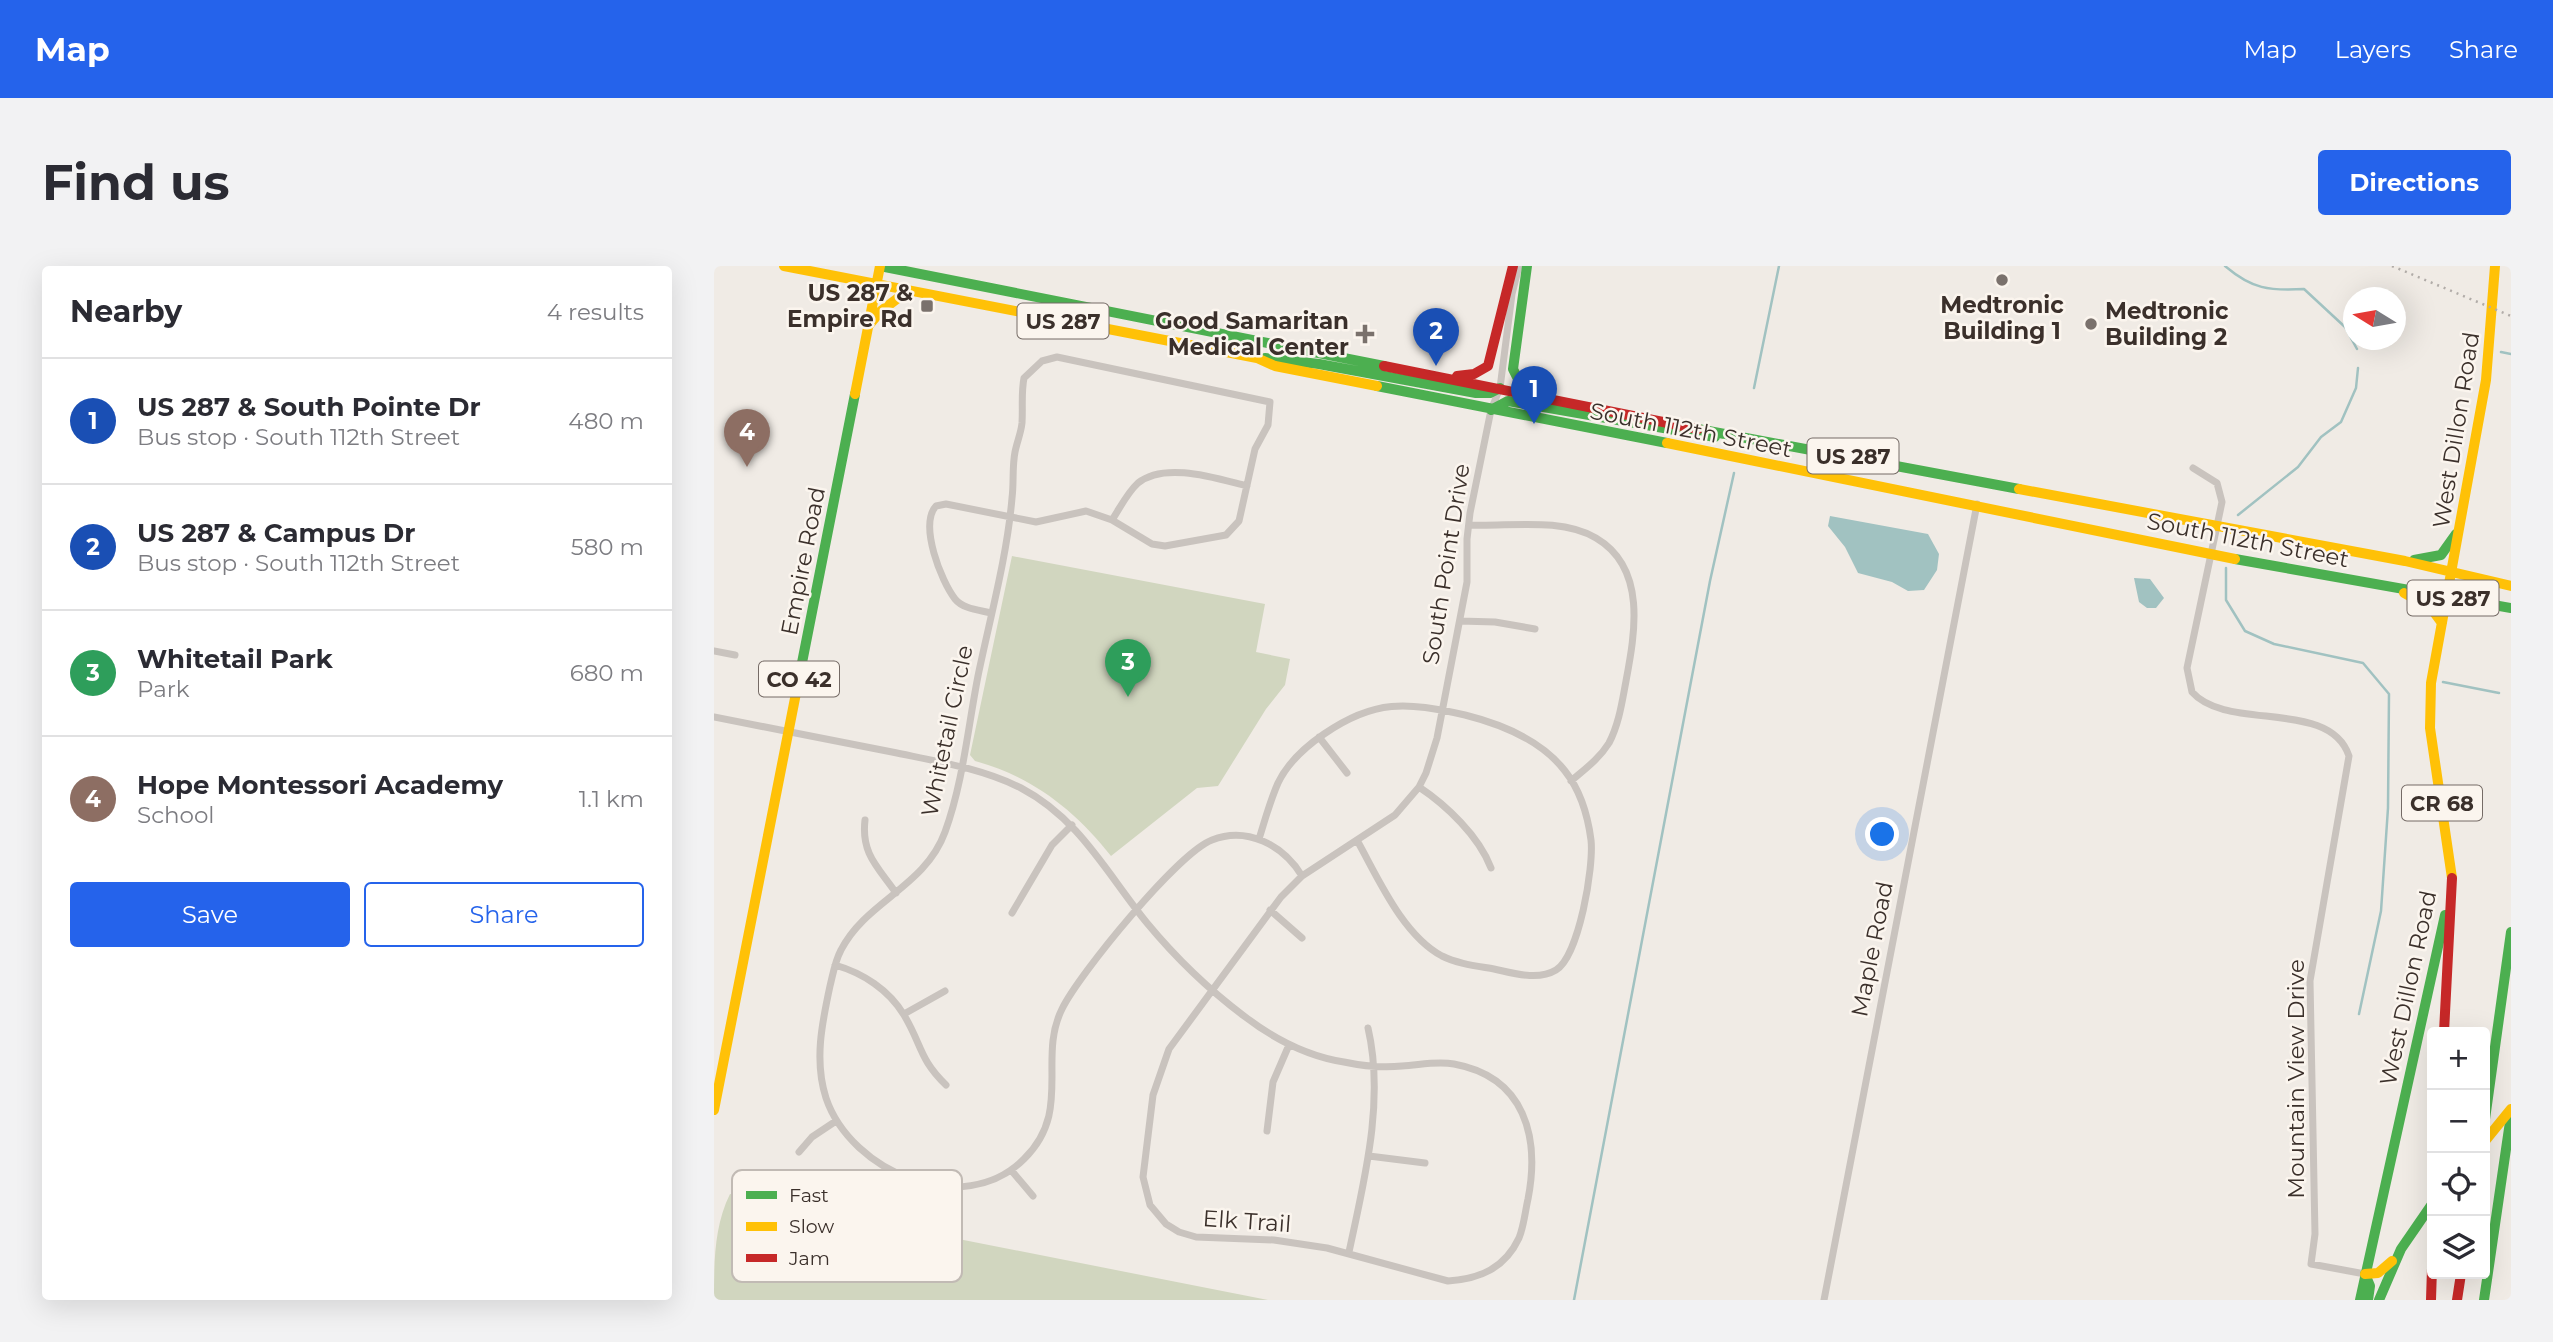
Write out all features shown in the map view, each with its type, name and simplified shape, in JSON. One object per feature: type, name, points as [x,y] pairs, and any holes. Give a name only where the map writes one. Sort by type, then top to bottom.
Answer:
[{"type":"main road","name":"South 112th Street","points":[[784,266],[906,292],[1257,358],[1275,366],[1491,411],[1977,504],[2210,554],[2511,608]]},
{"type":"main road","name":"South 112th Street","points":[[880,266],[1724,434],[2405,561],[2511,586]]},
{"type":"main road","name":"Empire Road","points":[[714,1110],[880,266]]},
{"type":"main road","points":[[910,266],[924,275]]},
{"type":"main road","points":[[1445,377],[1474,374],[1488,366],[1513,266]]},
{"type":"main road","points":[[1491,411],[1508,401],[1703,436],[1717,438],[1724,434],[1718,428],[1525,385],[1519,381],[1513,369],[1527,266]]},
{"type":"main road","name":"West Dillon Road","points":[[2360,1300],[2442,936],[2452,878],[2430,728],[2431,683],[2486,380],[2495,266]]},
{"type":"main road","points":[[868,327],[881,311],[906,292]]},
{"type":"main road","points":[[1257,358],[1319,364],[1476,393],[1490,393],[1500,388]]},
{"type":"main road","name":"Maple Road","points":[[1977,504],[1981,482]]},
{"type":"main road","points":[[2405,561],[2441,555],[2452,542],[2460,525]]},
{"type":"main road","points":[[2396,589],[2431,608],[2442,622]]},
{"type":"main road","points":[[2444,1027],[2452,878]]},
{"type":"main road","points":[[2489,1090],[2511,932]]},
{"type":"main road","points":[[2490,1135],[2511,1109]]},
{"type":"main road","points":[[2484,1300],[2511,1115]]},
{"type":"main road","points":[[2368,1300],[2370,1286],[2365,1274],[2383,1270],[2427,1212]]},
{"type":"main road","points":[[2379,1300],[2401,1249]]},
{"type":"main road","points":[[2431,1300],[2432,1279]]},
{"type":"main road","points":[[2457,1300],[2460,1279]]},
{"type":"street","name":"South Point Drive","points":[[1211,989],[1270,910],[1302,876],[1358,842],[1395,815],[1419,787],[1431,760],[1467,582],[1469,524],[1491,411],[1500,388],[1512,294],[1519,266]]},
{"type":"street","name":"Whitetail Circle","points":[[893,1170],[883,1166],[849,1138],[836,1121],[827,1101],[819,1063],[835,965],[851,934],[923,872],[943,839],[960,767],[1009,517],[1014,454],[1022,426],[1024,378],[1040,362],[1057,357],[1267,399],[1272,405],[1268,425],[1255,450],[1239,521],[1226,535],[1183,545],[1157,545],[1112,520],[1086,512],[1036,522],[1009,517]]},
{"type":"street","name":"Mountain View Drive","points":[[2193,468],[2208,475],[2219,486],[2222,502],[2187,668],[2192,692],[2210,704],[2325,727],[2344,742],[2350,756],[2311,969],[2315,1234],[2311,1264],[2365,1274]]},
{"type":"street","points":[[1112,520],[1140,482],[1153,477],[1201,473],[1247,486]]},
{"type":"street","points":[[991,613],[963,606],[953,596],[928,538],[929,519],[936,506],[943,504],[1009,517]]},
{"type":"street","name":"Maple Road","points":[[1824,1300],[1977,504]]},
{"type":"street","points":[[1469,524],[1558,526],[1578,530],[1606,546],[1626,573],[1632,589],[1634,625],[1620,712],[1607,746],[1594,762],[1571,781]]},
{"type":"street","points":[[1460,621],[1495,622],[1535,629]]},
{"type":"street","points":[[714,651],[735,655]]},
{"type":"street","points":[[1259,839],[1278,782],[1303,749],[1349,717],[1377,706],[1481,719],[1515,732],[1553,759],[1571,781],[1587,820],[1591,859],[1571,952],[1558,969],[1548,974],[1516,973],[1455,961],[1430,948],[1397,908],[1358,842]]},
{"type":"street","points":[[714,717],[960,767],[1022,789],[1072,825],[1138,911],[1188,969],[1211,989],[1269,1034],[1289,1045],[1327,1059],[1372,1066]]},
{"type":"street","points":[[1319,737],[1347,772]]},
{"type":"street","points":[[1419,787],[1452,814],[1482,851],[1491,868]]},
{"type":"street","points":[[865,820],[863,839],[866,851],[896,893]]},
{"type":"street","points":[[1012,913],[1052,845],[1072,825]]},
{"type":"street","name":"Whitetail Circle","points":[[962,1185],[988,1182],[1011,1170],[1037,1144],[1052,1107],[1054,1039],[1062,1009],[1102,951],[1203,844],[1227,836],[1259,839],[1288,857],[1302,876]]},
{"type":"street","points":[[1270,910],[1302,939]]},
{"type":"street","points":[[835,965],[856,971],[873,982],[904,1014],[928,1067],[946,1084]]},
{"type":"street","name":"Elk Trail","points":[[1211,989],[1168,1049],[1159,1072],[1143,1177],[1150,1205],[1166,1224],[1194,1237],[1274,1240],[1349,1252],[1435,1279],[1466,1280],[1494,1269],[1513,1249],[1522,1228],[1534,1162],[1531,1135],[1515,1100],[1489,1076],[1453,1064],[1372,1066]]},
{"type":"street","points":[[904,1014],[945,991]]},
{"type":"street","points":[[1349,1252],[1369,1156],[1373,1048],[1368,1028]]},
{"type":"street","points":[[1267,1131],[1273,1082],[1289,1045]]},
{"type":"street","points":[[799,1152],[812,1137],[836,1121]]},
{"type":"street","points":[[1369,1156],[1425,1163]]},
{"type":"street","points":[[1011,1170],[1033,1196]]},
{"type":"green space","points":[[1012,556],[1265,604],[1256,652],[1290,659],[1285,685],[1266,709],[1218,786],[1197,788],[1111,856],[1082,824],[1051,797],[1015,776],[975,761],[970,755]]},
{"type":"green space","points":[[732,1194],[732,1282],[962,1282],[962,1240],[1268,1300],[714,1300],[718,1232],[725,1206]]},
{"type":"water","points":[[1830,516],[1928,534],[1939,554],[1937,570],[1924,590],[1908,591],[1892,582],[1858,573],[1845,547],[1828,526]]},
{"type":"water","points":[[2134,578],[2150,579],[2164,598],[2156,608],[2147,608],[2139,602]]},
{"type":"waterway","points":[[1754,388],[1779,266]]},
{"type":"waterway","points":[[2225,266],[2244,280],[2262,287],[2304,289],[2343,325]]},
{"type":"waterway","points":[[2501,352],[2511,354]]},
{"type":"waterway","points":[[2238,515],[2298,467],[2321,437],[2341,422],[2356,388],[2358,368]]},
{"type":"waterway","points":[[1574,1300],[1710,581],[1734,473]]},
{"type":"waterway","points":[[2226,568],[2226,600],[2245,631],[2274,644],[2363,663],[2389,694],[2388,808],[2381,911],[2359,1014]]},
{"type":"waterway","points":[[2443,682],[2499,693]]},
{"type":"railway","points":[[2392,266],[2511,316]]},
{"type":"traffic: fast","points":[[880,266],[1384,366]]},
{"type":"traffic: fast","points":[[1527,266],[1513,369],[1519,381],[1536,388]]},
{"type":"traffic: fast","points":[[1265,358],[1319,364],[1476,393],[1490,393],[1500,388]]},
{"type":"traffic: fast","points":[[1377,386],[1667,443]]},
{"type":"traffic: fast","points":[[798,683],[855,394]]},
{"type":"traffic: fast","points":[[1491,410],[1508,401],[1715,437]]},
{"type":"traffic: fast","points":[[1698,429],[2019,489]]},
{"type":"traffic: fast","points":[[2414,560],[2441,555],[2456,534]]},
{"type":"traffic: fast","points":[[2235,559],[2511,608]]},
{"type":"traffic: fast","points":[[2360,1300],[2445,915]]},
{"type":"traffic: fast","points":[[2489,1090],[2511,932]]},
{"type":"traffic: fast","points":[[2484,1300],[2511,1115]]},
{"type":"traffic: fast","points":[[2379,1300],[2401,1249],[2427,1211]]},
{"type":"traffic: fast","points":[[2365,1274],[2370,1286],[2368,1300]]},
{"type":"traffic: slow","points":[[784,266],[1257,358],[1275,366],[1377,386]]},
{"type":"traffic: slow","points":[[855,394],[880,266]]},
{"type":"traffic: slow","points":[[2452,878],[2430,728],[2431,683],[2486,380],[2495,266]]},
{"type":"traffic: slow","points":[[869,325],[881,311],[906,292]]},
{"type":"traffic: slow","points":[[1667,443],[2235,559]]},
{"type":"traffic: slow","points":[[2019,489],[2405,561],[2511,586]]},
{"type":"traffic: slow","points":[[2404,593],[2431,608],[2442,623]]},
{"type":"traffic: slow","points":[[714,1110],[798,683]]},
{"type":"traffic: slow","points":[[2490,1135],[2511,1109]]},
{"type":"traffic: slow","points":[[2365,1274],[2378,1273],[2392,1261]]},
{"type":"traffic: jam","points":[[1457,376],[1474,374],[1488,366],[1513,266]]},
{"type":"traffic: jam","points":[[1384,366],[1698,429]]},
{"type":"traffic: jam","points":[[2444,1027],[2452,878]]},
{"type":"traffic: jam","points":[[2431,1300],[2432,1279]]},
{"type":"traffic: jam","points":[[2457,1300],[2460,1279]]},
{"type":"place","name":"Medtronic Building 1","points":[[2002,280]]},
{"type":"place","name":"US 287 & Empire Rd","points":[[927,306]]},
{"type":"place","name":"Medtronic Building 2","points":[[2091,324]]},
{"type":"place","name":"Good Samaritan Medical Center","points":[[1365,334]]},
{"type":"place","name":"US 287 & Campus Dr","points":[[1436,366]]},
{"type":"place","name":"US 287 & South Pointe Dr","points":[[1534,424]]},
{"type":"place","name":"Hope Montessori Academy","points":[[747,467]]},
{"type":"place","name":"Whitetail Park","points":[[1128,697]]}]
